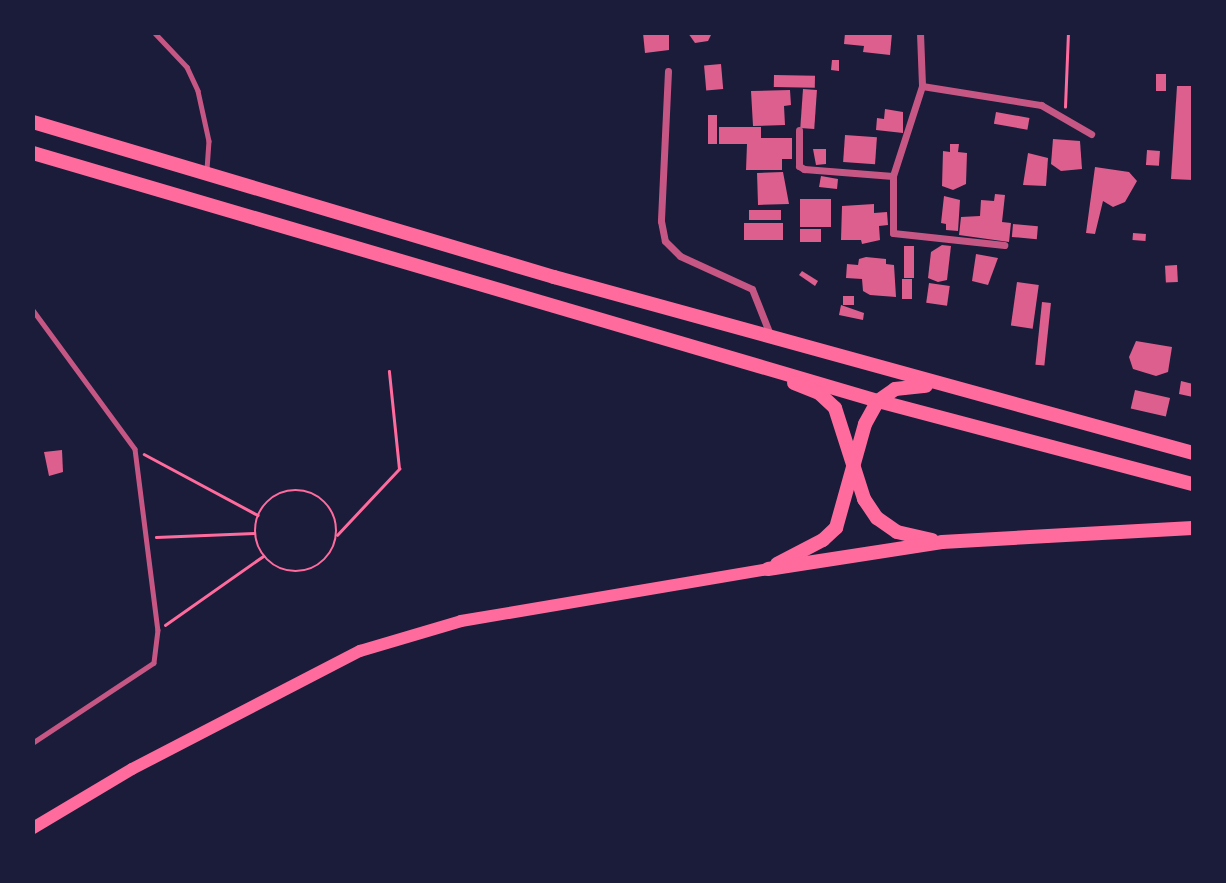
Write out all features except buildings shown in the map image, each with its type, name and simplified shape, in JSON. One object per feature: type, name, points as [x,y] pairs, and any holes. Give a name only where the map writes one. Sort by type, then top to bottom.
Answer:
[{"type":"highway","points":[[33,122],[771,338],[1193,453]]},
{"type":"highway","points":[[33,153],[546,305],[743,358],[878,401],[1193,484]]},
{"type":"highway","points":[[743,358],[818,393],[835,408],[864,499],[877,518],[897,532],[942,542]]},
{"type":"highway","points":[[768,569],[823,540],[836,528],[854,462],[878,401],[895,388],[945,387]]},
{"type":"highway","points":[[768,569],[942,542],[1193,528]]},
{"type":"main road","points":[[33,828],[132,769],[360,651],[461,621],[768,569]]},
{"type":"street","points":[[920,33],[922,86],[893,176],[893,233],[1004,245]]},
{"type":"street","points":[[668,71],[661,221],[665,241],[680,256],[752,289],[771,338]]},
{"type":"street","points":[[922,86],[1010,97],[1041,105],[1091,134]]},
{"type":"street","points":[[799,130],[799,166],[804,169],[893,176]]},
{"type":"lane","points":[[155,33],[187,67],[198,91],[209,141],[206,174]]},
{"type":"lane","points":[[33,310],[135,449],[149,537],[158,630],[155,663],[33,743]]},
{"type":"path","points":[[1064,119],[1068,33]]},
{"type":"path","points":[[337,535],[332,511],[325,502],[303,490],[279,493],[258,515],[254,533],[262,556],[282,570],[307,571],[327,558],[337,535],[399,469],[389,372]]},
{"type":"path","points":[[135,449],[258,515]]},
{"type":"path","points":[[149,537],[254,533]]},
{"type":"path","points":[[158,630],[262,556]]}]
